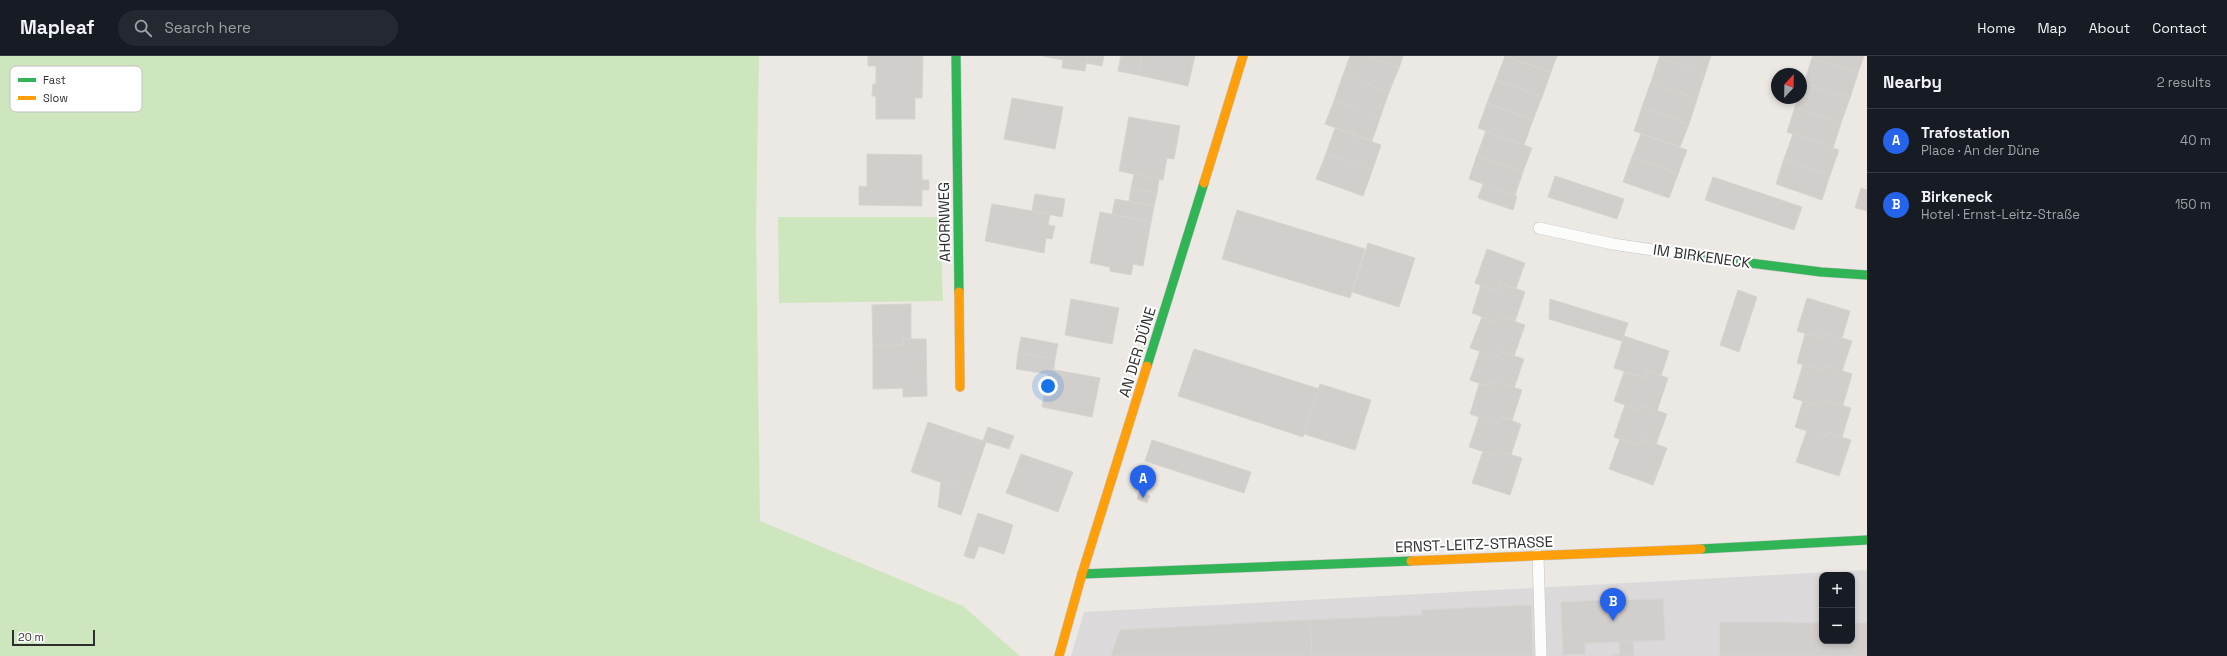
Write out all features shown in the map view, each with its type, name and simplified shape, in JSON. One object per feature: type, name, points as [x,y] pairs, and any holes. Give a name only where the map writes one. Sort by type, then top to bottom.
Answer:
[{"type":"street","name":"AHORNWEG","points":[[956,56],[960,387]]},
{"type":"street","name":"AN DER DÜNE","points":[[1059,656],[1082,574],[1243,56]]},
{"type":"street","name":"IM BIRKENECK","points":[[1686,254],[1821,272],[1867,275]]},
{"type":"street","name":"ERNST-LEITZ-STRASSE","points":[[1082,574],[1675,550],[1867,540]]},
{"type":"lane","name":"IM BIRKENECK","points":[[1538,228],[1613,244],[1686,254]]},
{"type":"lane","points":[[1538,555],[1541,656]]},
{"type":"shaded area","points":[[1867,570],[1867,656],[1071,656],[1084,612],[1819,573],[1819,644],[1855,644],[1855,572],[1830,572]]},
{"type":"green space","points":[[0,56],[759,56],[756,228],[760,521],[963,606],[1020,656],[0,656]]},
{"type":"green space","points":[[778,217],[940,217],[943,301],[779,303]]},
{"type":"building","points":[[868,56],[923,56],[922,98],[915,98],[915,119],[876,119],[876,96],[872,96],[873,84],[876,84],[876,66],[868,66]]},
{"type":"building","points":[[1043,56],[1058,56],[1058,59]]},
{"type":"building","points":[[1058,56],[1087,56],[1085,71],[1062,68],[1063,60],[1058,59]]},
{"type":"building","points":[[1087,56],[1104,56],[1102,66],[1086,63]]},
{"type":"building","points":[[1121,56],[1142,56],[1138,75],[1118,71]]},
{"type":"building","points":[[1142,56],[1195,56],[1188,86],[1138,75]]},
{"type":"building","points":[[1350,56],[1368,56],[1399,68],[1389,92],[1343,75]]},
{"type":"building","points":[[1368,56],[1403,56],[1399,68]]},
{"type":"building","points":[[1505,56],[1551,72],[1542,97],[1496,80]]},
{"type":"building","points":[[1505,56],[1557,56],[1551,72]]},
{"type":"building","points":[[1660,56],[1711,56],[1705,74],[1659,58]]},
{"type":"building","points":[[1813,56],[1864,56],[1858,73],[1812,58]]},
{"type":"building","points":[[1659,58],[1705,74],[1697,99],[1651,82]]},
{"type":"building","points":[[1812,58],[1858,73],[1850,98],[1807,84],[1807,74]]},
{"type":"building","points":[[1343,75],[1389,92],[1380,118],[1334,101]]},
{"type":"building","points":[[1496,80],[1542,97],[1533,120],[1487,103]]},
{"type":"building","points":[[1651,82],[1697,99],[1689,124],[1642,107]]},
{"type":"building","points":[[1807,84],[1850,98],[1841,123],[1795,107],[1796,104],[1807,104]]},
{"type":"building","points":[[1012,98],[1063,107],[1055,149],[1004,139]]},
{"type":"building","points":[[1334,101],[1380,118],[1372,141],[1325,124]]},
{"type":"building","points":[[1487,103],[1533,120],[1524,145],[1478,128]]},
{"type":"building","points":[[1642,107],[1689,124],[1680,147],[1634,131]]},
{"type":"building","points":[[1795,107],[1841,123],[1833,148],[1787,132]]},
{"type":"building","points":[[1129,117],[1180,126],[1174,159],[1167,158],[1163,180],[1119,171]]},
{"type":"building","points":[[1335,128],[1381,145],[1372,171],[1326,154]]},
{"type":"building","points":[[1486,131],[1532,148],[1523,172],[1477,155]]},
{"type":"building","points":[[1641,134],[1687,150],[1678,174],[1632,157]]},
{"type":"building","points":[[1793,134],[1839,150],[1830,175],[1784,159]]},
{"type":"building","points":[[867,154],[922,155],[922,180],[929,180],[929,190],[922,190],[922,206],[859,205],[859,186],[867,187]]},
{"type":"building","points":[[1326,154],[1372,171],[1363,196],[1316,179]]},
{"type":"building","points":[[1477,155],[1523,172],[1515,195],[1469,179]]},
{"type":"building","points":[[1632,157],[1678,174],[1669,198],[1623,182]]},
{"type":"building","points":[[1784,159],[1830,175],[1822,200],[1776,184]]},
{"type":"building","points":[[1134,174],[1159,179],[1157,193],[1131,189]]},
{"type":"building","points":[[1555,176],[1624,199],[1617,219],[1548,197]]},
{"type":"building","points":[[1713,177],[1802,207],[1794,230],[1705,200]]},
{"type":"building","points":[[1483,184],[1517,196],[1513,210],[1478,198]]},
{"type":"building","points":[[1861,188],[1867,190],[1867,211],[1855,208]]},
{"type":"building","points":[[1131,189],[1157,193],[1154,206],[1129,201]]},
{"type":"building","points":[[1035,194],[1065,199],[1062,217],[1032,211]]},
{"type":"building","points":[[1115,199],[1154,206],[1151,222],[1112,214]]},
{"type":"building","points":[[992,204],[1050,214],[1048,225],[1055,226],[1052,239],[1046,238],[1044,253],[985,241]]},
{"type":"building","points":[[1237,210],[1365,249],[1350,298],[1222,259]]},
{"type":"building","points":[[1100,212],[1151,222],[1143,266],[1133,264],[1131,275],[1110,271],[1110,267],[1090,263]]},
{"type":"building","points":[[1368,243],[1415,258],[1399,307],[1352,292]]},
{"type":"building","points":[[1487,249],[1525,263],[1516,288],[1501,283],[1498,292],[1475,283]]},
{"type":"building","points":[[1501,283],[1525,292],[1515,321],[1499,316],[1496,322],[1472,313],[1481,285],[1498,292]]},
{"type":"building","points":[[1738,290],[1757,297],[1739,352],[1720,345]]},
{"type":"building","points":[[1807,298],[1850,311],[1842,338],[1822,332],[1820,338],[1797,331]]},
{"type":"building","points":[[1071,299],[1119,308],[1112,344],[1065,335]]},
{"type":"building","points":[[1550,299],[1628,323],[1622,341],[1549,319]]},
{"type":"building","points":[[911,304],[911,339],[903,339],[903,345],[873,346],[872,305]]},
{"type":"building","points":[[1499,316],[1525,325],[1514,356],[1499,351],[1497,357],[1470,348],[1482,317],[1496,322]]},
{"type":"building","points":[[1822,332],[1852,341],[1842,371],[1824,365],[1822,370],[1797,363],[1805,334],[1820,338]]},
{"type":"building","points":[[1624,336],[1669,351],[1661,376],[1647,371],[1645,378],[1614,368]]},
{"type":"building","points":[[1021,337],[1058,344],[1055,359],[1018,353]]},
{"type":"building","points":[[903,339],[926,339],[927,396],[903,397],[903,388],[873,389],[873,346],[903,345]]},
{"type":"building","points":[[1194,349],[1319,389],[1303,437],[1178,396]]},
{"type":"building","points":[[1480,351],[1497,357],[1499,351],[1524,359],[1514,388],[1492,381],[1490,387],[1470,380]]},
{"type":"building","points":[[1018,353],[1055,359],[1054,369],[1049,369],[1048,374],[1016,369]]},
{"type":"building","points":[[1803,364],[1822,370],[1824,365],[1852,374],[1843,405],[1824,400],[1822,407],[1793,398]]},
{"type":"building","points":[[1049,369],[1100,378],[1092,417],[1042,407]]},
{"type":"building","points":[[1647,371],[1668,378],[1657,411],[1641,405],[1640,410],[1614,401],[1624,372],[1645,378]]},
{"type":"building","points":[[1492,381],[1522,390],[1512,420],[1499,416],[1497,423],[1470,414],[1479,384],[1490,387]]},
{"type":"building","points":[[1320,384],[1371,400],[1355,450],[1304,434]]},
{"type":"building","points":[[1824,400],[1851,408],[1842,437],[1828,433],[1826,437],[1795,427],[1803,401],[1822,407]]},
{"type":"building","points":[[1625,405],[1640,410],[1641,405],[1667,414],[1656,444],[1641,439],[1638,446],[1614,437]]},
{"type":"building","points":[[1499,416],[1521,424],[1511,455],[1499,451],[1497,456],[1469,447],[1479,417],[1497,423]]},
{"type":"building","points":[[928,422],[986,442],[969,492],[911,472]]},
{"type":"building","points":[[988,427],[1014,436],[1009,449],[983,441]]},
{"type":"building","points":[[1807,430],[1826,437],[1828,433],[1851,440],[1839,476],[1796,462]]},
{"type":"building","points":[[1620,439],[1638,446],[1641,439],[1667,448],[1653,485],[1609,469]]},
{"type":"building","points":[[1152,440],[1251,472],[1244,493],[1145,461]]},
{"type":"building","points":[[1483,451],[1497,456],[1499,451],[1522,458],[1510,495],[1472,483]]},
{"type":"building","points":[[1021,454],[1073,472],[1058,512],[1006,493]]},
{"type":"building","points":[[941,482],[969,492],[961,515],[938,507]]},
{"type":"building","points":[[1139,492],[1150,496],[1147,503],[1137,499]]},
{"type":"building","points":[[978,513],[1013,525],[1004,554],[979,546],[974,559],[964,556]]},
{"type":"building","points":[[1627,597],[1627,600],[1663,599],[1665,640],[1585,643],[1585,654],[1563,655],[1561,602],[1613,600],[1613,598]]},
{"type":"building","points":[[1531,605],[1533,656],[1312,656],[1310,620],[1422,615],[1422,610]]},
{"type":"building","points":[[1310,620],[1312,656],[1111,656],[1120,630]]},
{"type":"building","points":[[1720,622],[1819,623],[1819,644],[1855,644],[1855,623],[1867,623],[1867,656],[1720,656]]},
{"type":"building","points":[[1633,641],[1634,656],[1611,656],[1620,654],[1619,642]]},
{"type":"traffic: fast","points":[[956,56],[959,292]]},
{"type":"traffic: fast","points":[[1147,366],[1204,183]]},
{"type":"traffic: fast","points":[[1686,255],[1821,272],[1867,275]]},
{"type":"traffic: fast","points":[[1701,549],[1867,540]]},
{"type":"traffic: fast","points":[[1082,574],[1411,561]]},
{"type":"traffic: slow","points":[[1204,183],[1243,56]]},
{"type":"traffic: slow","points":[[959,292],[960,387]]},
{"type":"traffic: slow","points":[[1059,656],[1082,574],[1147,366]]},
{"type":"traffic: slow","points":[[1411,561],[1701,549]]},
{"type":"place","name":"Trafostation","points":[[1143,498]]},
{"type":"place","name":"Birkeneck","points":[[1613,621]]}]
